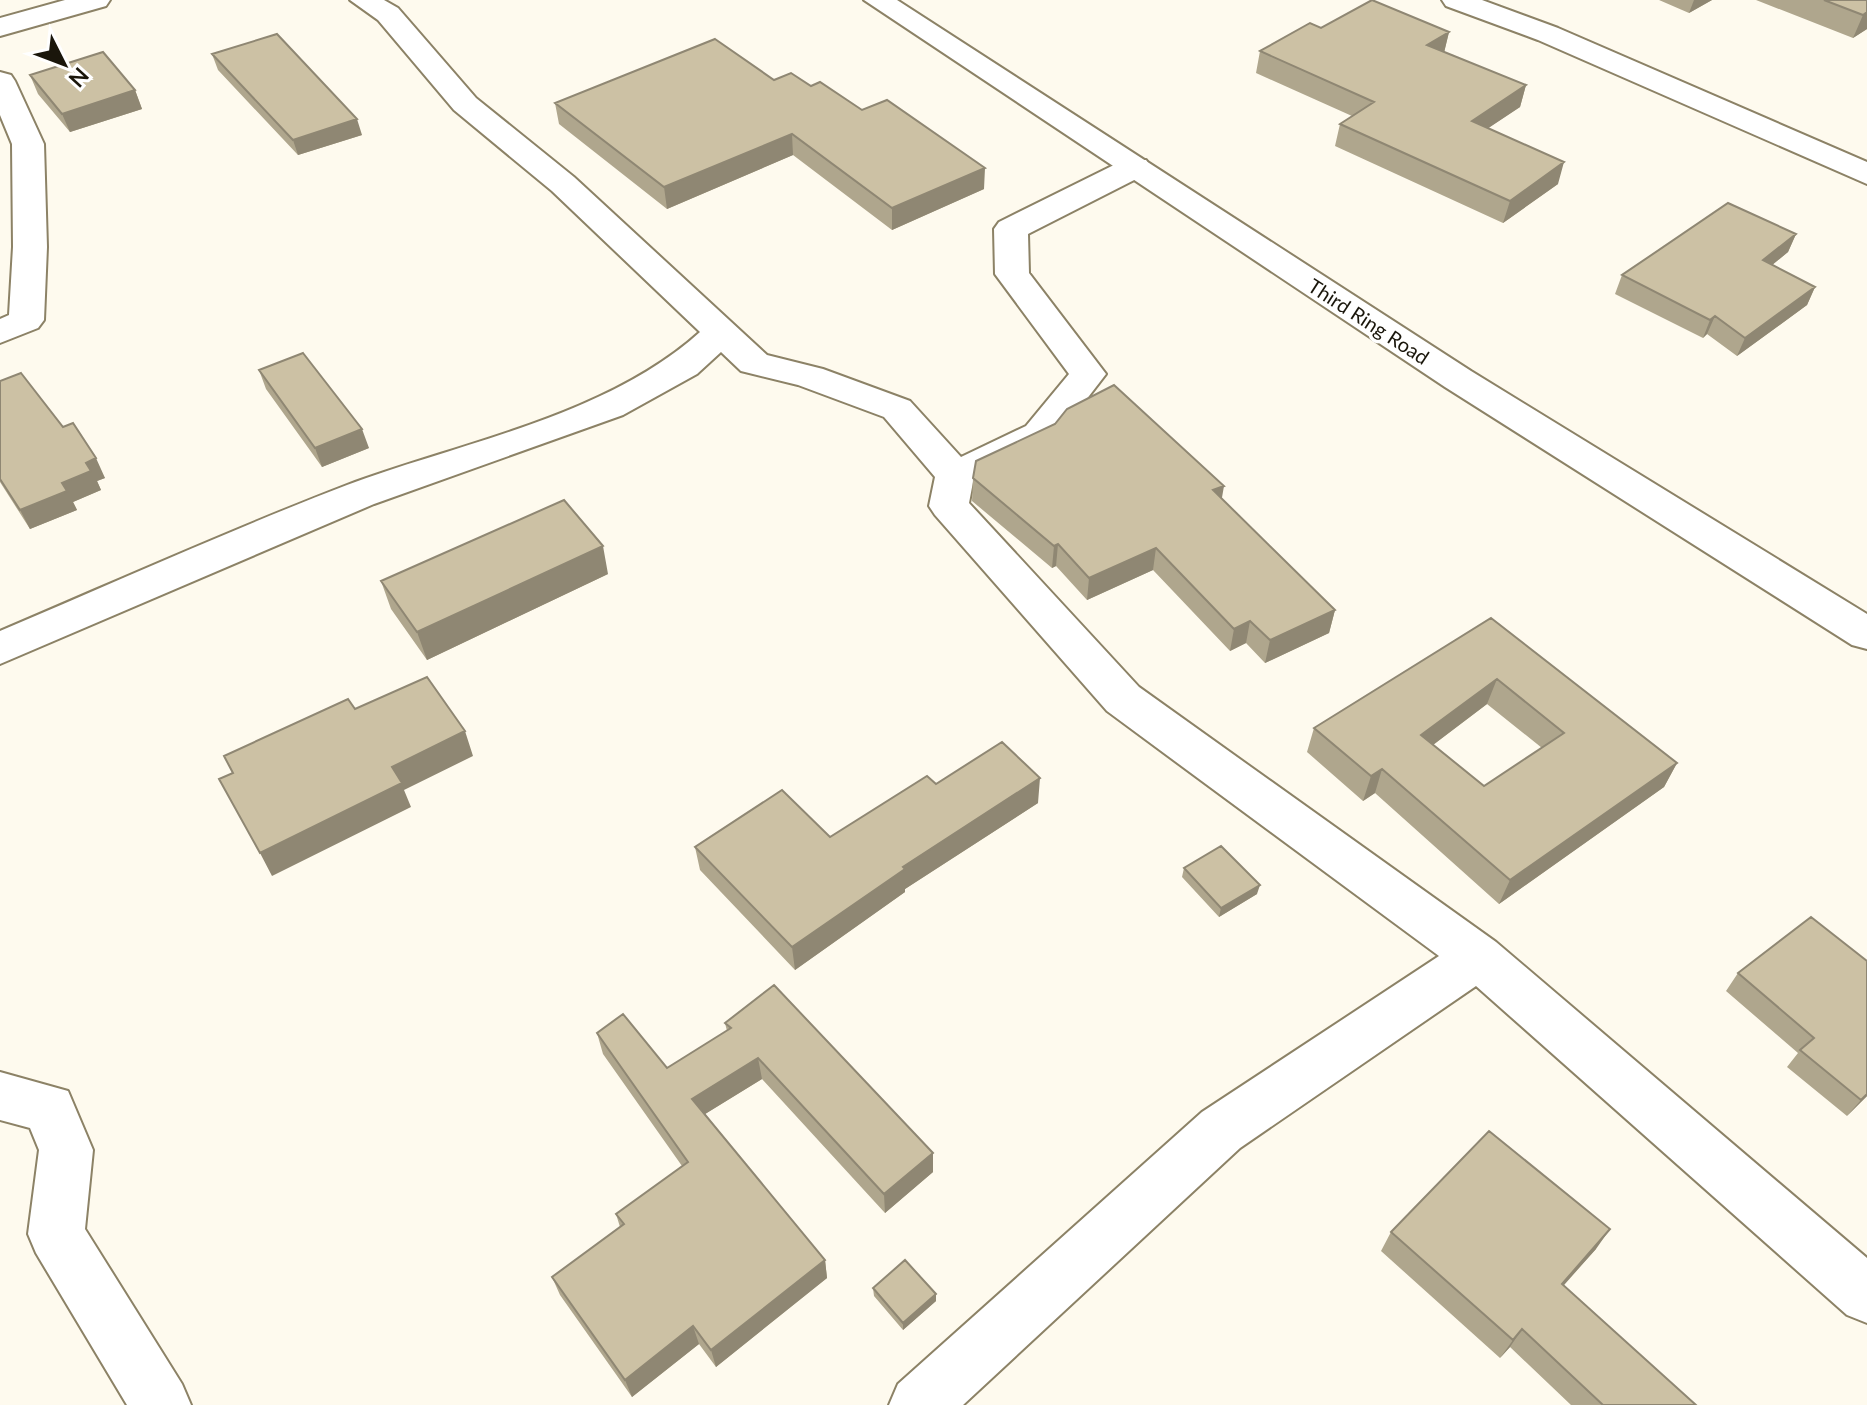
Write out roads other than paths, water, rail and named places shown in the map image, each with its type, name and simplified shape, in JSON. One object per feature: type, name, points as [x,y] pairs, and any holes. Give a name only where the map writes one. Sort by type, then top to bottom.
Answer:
[{"type":"street","points":[[0,27],[96,0]]},
{"type":"street","points":[[364,0],[388,14],[465,104],[563,184],[754,363],[810,377],[897,409],[955,475]]},
{"type":"street","name":"Third Ring Road","points":[[878,0],[1458,379],[1867,634]]},
{"type":"street","points":[[1456,0],[1548,34],[1867,174]]},
{"type":"street","points":[[0,81],[28,144],[30,247],[26,320],[0,332]]},
{"type":"street","points":[[955,475],[1039,435],[1088,374],[1012,274],[1011,229],[1135,167]]},
{"type":"street","points":[[0,648],[360,495],[610,407],[684,366],[722,331]]},
{"type":"street","points":[[955,475],[949,506],[1123,699],[1478,957],[1867,1295]]},
{"type":"street","points":[[919,1405],[1221,1130],[1478,957]]},
{"type":"street","points":[[0,1096],[49,1108],[66,1150],[56,1234],[161,1405]]}]
